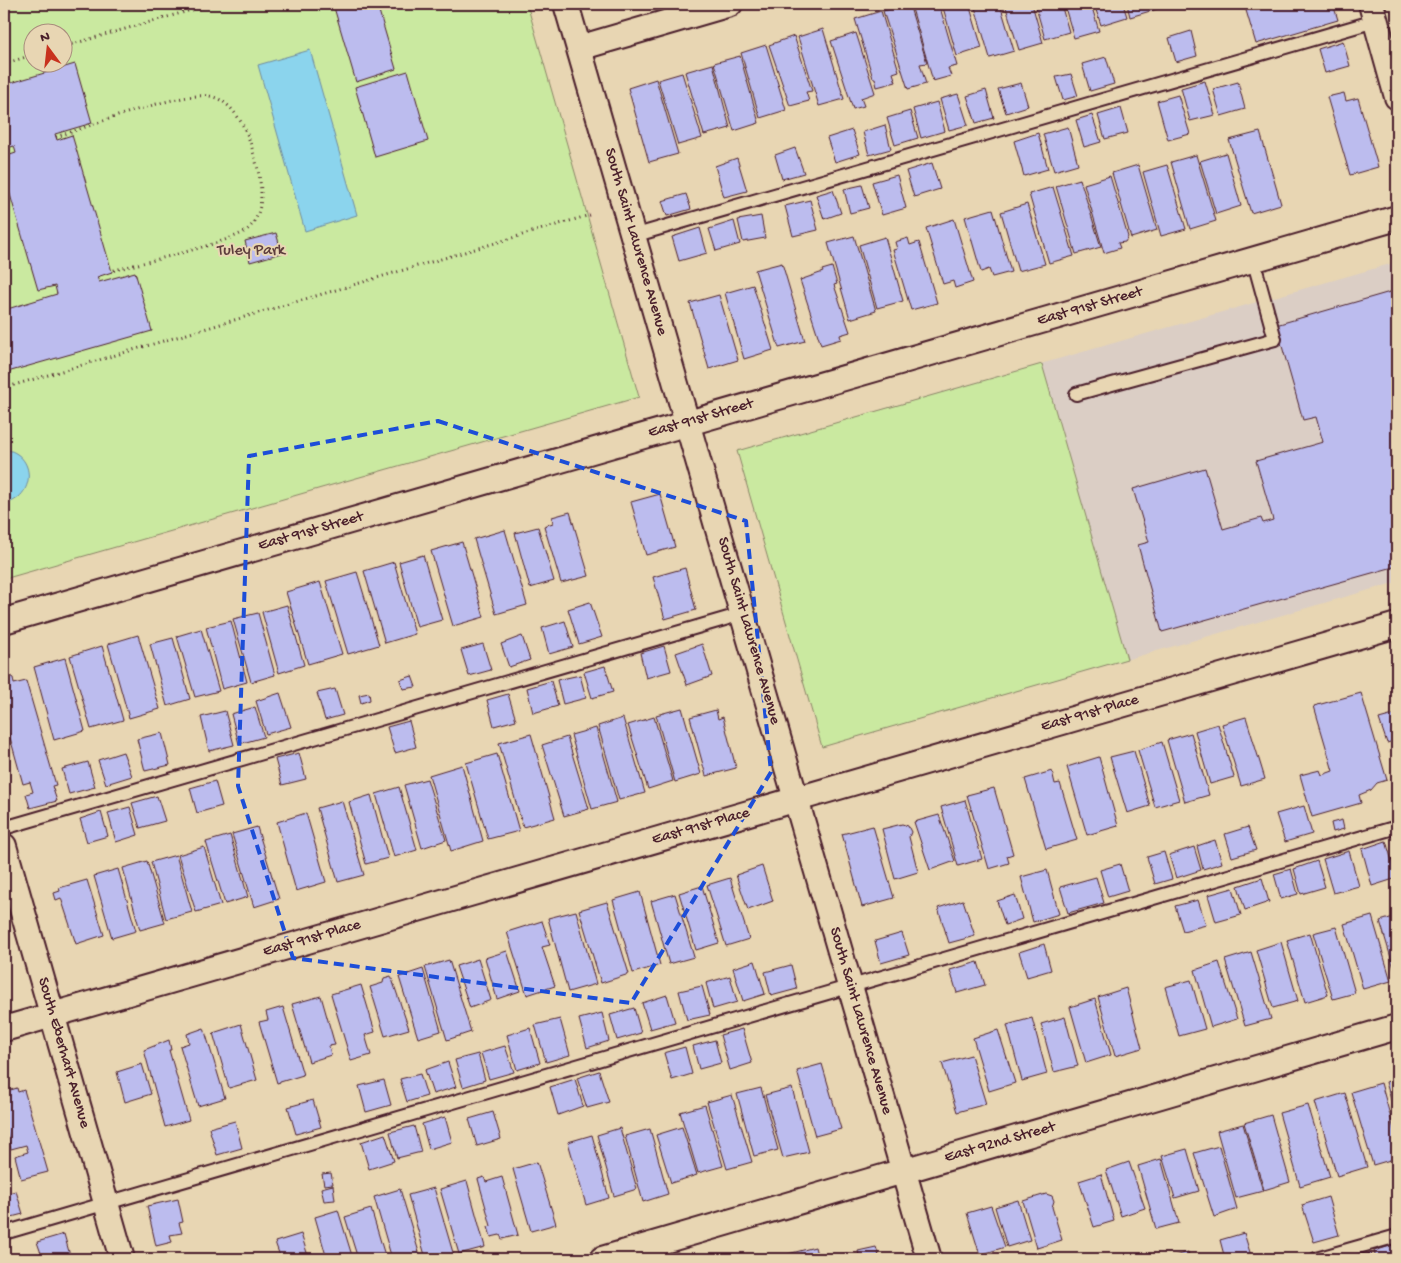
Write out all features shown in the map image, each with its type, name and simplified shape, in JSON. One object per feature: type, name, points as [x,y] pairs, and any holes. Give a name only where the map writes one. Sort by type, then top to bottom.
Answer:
[{"type":"street","name":"South Saint Lawrence Avenue","points":[[566,4],[929,1259]]},
{"type":"street","points":[[579,48],[730,4]]},
{"type":"street","points":[[1373,12],[1397,96]]},
{"type":"street","name":"East 91st Street","points":[[4,621],[1397,218]]},
{"type":"street","name":"East 91st Place","points":[[4,1029],[1397,625]]},
{"type":"street","name":"South Eberhart Avenue","points":[[4,846],[122,1259]]},
{"type":"street","name":"East 92nd Street","points":[[602,1259],[1397,1027]]},
{"type":"lane","points":[[633,236],[1373,12]]},
{"type":"lane","points":[[1076,394],[1275,338],[1253,260]]},
{"type":"lane","points":[[4,828],[742,614]]},
{"type":"lane","points":[[4,1233],[1397,827]]},
{"type":"lane","points":[[1316,1259],[1397,1236]]},
{"type":"path","points":[[72,44],[213,4]]},
{"type":"path","points":[[4,64],[22,59]]},
{"type":"path","points":[[56,137],[165,103],[201,96],[212,97],[226,104],[238,118],[250,140],[261,180],[259,205],[250,228],[229,238],[111,270]]},
{"type":"path","points":[[4,388],[590,215]]},
{"type":"highlighted area","points":[[438,421],[746,521],[771,772],[631,1003],[293,958],[238,786],[249,456]]},
{"type":"shaded area","points":[[1397,262],[1397,582],[822,747],[737,451]]},
{"type":"green space","name":"Tuley Park","points":[[4,4],[527,4],[639,397],[4,579]]},
{"type":"green space","points":[[1042,364],[1127,659],[822,747],[737,451]]},
{"type":"water","points":[[310,50],[357,215],[305,231],[258,65]]},
{"type":"water","points":[[4,449],[15,453],[22,459],[27,467],[28,476],[27,485],[22,494],[15,500],[4,504]]},
{"type":"building","points":[[333,4],[377,4],[396,69],[356,82]]},
{"type":"building","points":[[909,4],[927,63],[920,64],[926,84],[908,89],[883,11]]},
{"type":"building","points":[[939,4],[957,66],[948,68],[951,76],[933,81],[911,5]]},
{"type":"building","points":[[942,4],[969,4],[982,48],[957,56]]},
{"type":"building","points":[[974,4],[1000,4],[1014,51],[990,58]]},
{"type":"building","points":[[1005,4],[1032,4],[1043,43],[1019,50]]},
{"type":"building","points":[[1035,4],[1061,4],[1069,32],[1045,39]]},
{"type":"building","points":[[1064,4],[1091,4],[1099,31],[1074,38]]},
{"type":"building","points":[[1094,4],[1123,4],[1127,17],[1101,25]]},
{"type":"building","points":[[1127,4],[1156,4],[1157,9],[1130,17]]},
{"type":"building","points":[[1257,4],[1333,4],[1338,20],[1256,44],[1245,7]]},
{"type":"building","points":[[881,11],[899,71],[893,73],[896,82],[877,87],[855,19]]},
{"type":"building","points":[[823,29],[844,99],[819,106],[798,37]]},
{"type":"building","points":[[1191,31],[1197,56],[1176,62],[1169,38]]},
{"type":"building","points":[[856,33],[875,93],[861,98],[864,106],[853,109],[831,41]]},
{"type":"building","points":[[794,36],[812,91],[806,92],[809,101],[790,106],[769,45]]},
{"type":"building","points":[[1343,41],[1350,66],[1325,73],[1318,49]]},
{"type":"building","points":[[766,45],[786,110],[760,118],[741,53]]},
{"type":"building","points":[[740,56],[759,123],[734,131],[714,63]]},
{"type":"building","points":[[1106,57],[1114,84],[1090,91],[1082,64]]},
{"type":"building","points":[[75,64],[92,123],[55,134],[57,140],[72,135],[112,272],[97,277],[99,282],[135,272],[152,331],[4,373],[4,310],[57,294],[55,286],[38,290],[4,174],[4,157],[16,153],[14,146],[4,149],[4,85],[48,72],[72,72],[72,65]]},
{"type":"building","points":[[713,64],[730,128],[704,135],[685,72]]},
{"type":"building","points":[[408,71],[428,141],[375,157],[355,87]]},
{"type":"building","points":[[682,73],[702,138],[678,145],[658,80]]},
{"type":"building","points":[[1071,74],[1078,96],[1063,100],[1056,77]]},
{"type":"building","points":[[656,79],[678,154],[649,162],[628,88]]},
{"type":"building","points":[[1205,81],[1215,115],[1190,121],[1181,88]]},
{"type":"building","points":[[1238,82],[1245,109],[1221,116],[1213,89]]},
{"type":"building","points":[[1021,83],[1028,106],[1006,113],[998,89]]},
{"type":"building","points":[[986,90],[994,118],[976,123],[967,96]]},
{"type":"building","points":[[1344,93],[1346,101],[1358,98],[1378,167],[1350,175],[1327,97]]},
{"type":"building","points":[[958,94],[968,125],[949,130],[940,99]]},
{"type":"building","points":[[1178,95],[1190,134],[1168,140],[1157,101]]},
{"type":"building","points":[[937,102],[945,131],[921,138],[913,109]]},
{"type":"building","points":[[1121,108],[1128,133],[1105,139],[1098,115]]},
{"type":"building","points":[[910,111],[918,138],[895,145],[887,118]]},
{"type":"building","points":[[1092,115],[1101,142],[1084,147],[1076,120]]},
{"type":"building","points":[[885,125],[891,149],[869,155],[863,132]]},
{"type":"building","points":[[1068,127],[1078,164],[1054,171],[1043,134]]},
{"type":"building","points":[[852,130],[860,154],[835,162],[827,138]]},
{"type":"building","points":[[1260,132],[1281,204],[1251,213],[1229,140]]},
{"type":"building","points":[[1038,133],[1048,169],[1024,176],[1014,141]]},
{"type":"building","points":[[795,148],[804,173],[782,179],[775,155]]},
{"type":"building","points":[[1226,153],[1241,206],[1216,214],[1200,161]]},
{"type":"building","points":[[1196,155],[1216,221],[1190,229],[1171,162]]},
{"type":"building","points":[[737,158],[747,191],[724,197],[715,166]]},
{"type":"building","points":[[932,163],[940,189],[914,197],[906,171]]},
{"type":"building","points":[[1138,165],[1157,230],[1131,238],[1112,173]]},
{"type":"building","points":[[1167,165],[1186,229],[1161,236],[1143,172]]},
{"type":"building","points":[[897,175],[906,208],[882,215],[872,182]]},
{"type":"building","points":[[1110,176],[1128,237],[1125,242],[1118,243],[1120,248],[1104,253],[1084,184]]},
{"type":"building","points":[[1080,179],[1101,247],[1076,254],[1056,186]]},
{"type":"building","points":[[862,185],[869,208],[850,213],[844,189]]},
{"type":"building","points":[[1053,187],[1074,256],[1049,263],[1029,194]]},
{"type":"building","points":[[833,190],[841,213],[824,219],[816,195]]},
{"type":"building","points":[[686,194],[691,209],[667,216],[662,201]]},
{"type":"building","points":[[810,200],[818,230],[793,236],[785,206]]},
{"type":"building","points":[[1027,204],[1045,264],[1018,271],[1001,212]]},
{"type":"building","points":[[993,209],[1011,272],[992,277],[989,269],[981,272],[965,217]]},
{"type":"building","points":[[761,216],[765,238],[743,242],[738,220]]},
{"type":"building","points":[[954,219],[973,282],[955,288],[953,281],[943,284],[926,228]]},
{"type":"building","points":[[734,221],[740,244],[716,251],[709,229]]},
{"type":"building","points":[[700,228],[707,253],[679,261],[672,237]]},
{"type":"building","points":[[276,233],[282,253],[250,262],[245,241]]},
{"type":"building","points":[[854,236],[876,311],[850,319],[828,243]]},
{"type":"building","points":[[885,237],[903,301],[877,308],[859,245]]},
{"type":"building","points":[[908,238],[910,245],[919,242],[937,303],[911,310],[893,250],[897,249],[895,242]]},
{"type":"building","points":[[782,263],[805,341],[779,348],[755,270]]},
{"type":"building","points":[[832,267],[837,284],[834,285],[850,332],[840,335],[841,339],[821,345],[800,280]]},
{"type":"building","points":[[753,285],[773,350],[744,359],[725,293]]},
{"type":"building","points":[[1397,290],[1397,566],[1162,632],[1138,545],[1149,542],[1133,489],[1205,468],[1223,529],[1261,518],[1263,523],[1273,520],[1256,461],[1323,442],[1316,417],[1303,420],[1276,325]]},
{"type":"building","points":[[719,295],[738,360],[709,369],[690,303]]},
{"type":"building","points":[[660,494],[675,547],[646,555],[631,502]]},
{"type":"building","points":[[570,512],[589,576],[561,583],[544,526],[553,523],[552,517]]},
{"type":"building","points":[[538,527],[554,581],[530,588],[515,533]]},
{"type":"building","points":[[505,530],[527,605],[496,614],[474,539]]},
{"type":"building","points":[[462,542],[484,617],[453,626],[431,551]]},
{"type":"building","points":[[423,555],[442,620],[417,627],[399,562]]},
{"type":"building","points":[[394,562],[415,634],[385,643],[364,571]]},
{"type":"building","points":[[685,568],[696,610],[665,619],[653,577]]},
{"type":"building","points":[[357,572],[379,645],[348,654],[326,581]]},
{"type":"building","points":[[320,582],[342,654],[308,664],[286,592]]},
{"type":"building","points":[[590,602],[602,637],[579,644],[568,609]]},
{"type":"building","points":[[287,605],[304,665],[279,673],[262,612]]},
{"type":"building","points":[[258,613],[275,675],[251,682],[233,619]]},
{"type":"building","points":[[231,621],[247,682],[222,689],[206,627]]},
{"type":"building","points":[[565,621],[573,647],[549,654],[542,628]]},
{"type":"building","points":[[201,629],[219,691],[195,697],[177,636]]},
{"type":"building","points":[[138,635],[160,709],[129,718],[108,644]]},
{"type":"building","points":[[522,636],[530,660],[509,667],[501,644]]},
{"type":"building","points":[[173,638],[190,699],[167,706],[150,644]]},
{"type":"building","points":[[483,644],[491,670],[469,676],[461,650]]},
{"type":"building","points":[[702,644],[712,676],[687,685],[676,653]]},
{"type":"building","points":[[102,646],[123,720],[91,729],[70,656]]},
{"type":"building","points":[[664,646],[671,671],[646,678],[640,653]]},
{"type":"building","points":[[65,658],[85,731],[54,740],[34,667]]},
{"type":"building","points":[[1397,662],[1397,686],[1391,664]]},
{"type":"building","points":[[605,666],[613,692],[592,698],[584,672]]},
{"type":"building","points":[[8,675],[13,678],[14,684],[26,681],[56,785],[52,786],[57,801],[30,808],[26,794],[33,792],[30,782],[23,784],[4,716],[4,677]]},
{"type":"building","points":[[580,675],[586,698],[563,704],[557,680]]},
{"type":"building","points":[[412,676],[416,687],[403,689],[400,680]]},
{"type":"building","points":[[551,681],[558,706],[533,713],[527,688]]},
{"type":"building","points":[[335,689],[343,715],[325,720],[317,693]]},
{"type":"building","points":[[280,693],[291,727],[266,734],[256,701]]},
{"type":"building","points":[[369,693],[370,700],[361,703],[359,695]]},
{"type":"building","points":[[1361,693],[1387,780],[1377,783],[1371,790],[1359,795],[1361,803],[1312,817],[1300,775],[1320,770],[1322,775],[1333,771],[1314,706]]},
{"type":"building","points":[[508,694],[516,720],[494,726],[487,700]]},
{"type":"building","points":[[255,707],[264,737],[239,744],[231,714]]},
{"type":"building","points":[[682,708],[701,774],[675,782],[656,715]]},
{"type":"building","points":[[716,710],[718,719],[723,717],[736,768],[706,776],[690,717]]},
{"type":"building","points":[[225,711],[234,745],[209,751],[201,717]]},
{"type":"building","points":[[1397,714],[1397,740],[1387,743],[1379,719]]},
{"type":"building","points":[[654,717],[673,781],[648,789],[628,725]]},
{"type":"building","points":[[1246,717],[1265,779],[1241,786],[1222,724]]},
{"type":"building","points":[[623,718],[645,793],[619,800],[598,726]]},
{"type":"building","points":[[409,721],[416,747],[395,753],[387,727]]},
{"type":"building","points":[[1218,724],[1234,777],[1210,784],[1195,731]]},
{"type":"building","points":[[596,728],[617,802],[592,809],[571,735]]},
{"type":"building","points":[[162,733],[170,765],[145,771],[137,739]]},
{"type":"building","points":[[1191,733],[1209,795],[1185,802],[1167,740]]},
{"type":"building","points":[[531,734],[555,818],[523,827],[499,743]]},
{"type":"building","points":[[567,737],[589,809],[564,816],[542,745]]},
{"type":"building","points":[[1162,742],[1179,800],[1155,807],[1138,750]]},
{"type":"building","points":[[1134,751],[1150,806],[1127,813],[1110,757]]},
{"type":"building","points":[[123,752],[132,776],[106,784],[98,760]]},
{"type":"building","points":[[299,753],[306,779],[282,785],[275,759]]},
{"type":"building","points":[[497,754],[519,831],[488,839],[466,763]]},
{"type":"building","points":[[1099,757],[1118,826],[1087,835],[1067,767]]},
{"type":"building","points":[[88,762],[95,787],[69,794],[62,769]]},
{"type":"building","points":[[462,765],[483,841],[451,851],[429,775]]},
{"type":"building","points":[[1052,771],[1055,784],[1060,783],[1077,840],[1046,849],[1025,779]]},
{"type":"building","points":[[427,779],[446,840],[422,848],[404,785]]},
{"type":"building","points":[[215,781],[222,806],[197,813],[190,788]]},
{"type":"building","points":[[399,787],[417,850],[394,857],[376,794]]},
{"type":"building","points":[[994,788],[1013,854],[1007,856],[1009,863],[989,869],[967,795]]},
{"type":"building","points":[[371,795],[388,858],[366,864],[349,802]]},
{"type":"building","points":[[157,796],[165,821],[140,828],[132,803]]},
{"type":"building","points":[[965,800],[982,859],[958,866],[941,807]]},
{"type":"building","points":[[342,801],[364,875],[338,882],[317,808]]},
{"type":"building","points":[[1304,806],[1312,834],[1285,842],[1276,814]]},
{"type":"building","points":[[130,807],[138,835],[116,842],[108,813]]},
{"type":"building","points":[[101,812],[108,836],[87,842],[80,819]]},
{"type":"building","points":[[306,813],[326,882],[296,891],[277,822]]},
{"type":"building","points":[[939,815],[955,861],[930,870],[914,822]]},
{"type":"building","points":[[1342,820],[1344,829],[1333,832],[1331,823]]},
{"type":"building","points":[[902,824],[908,826],[911,832],[909,837],[918,872],[895,879],[882,829]]},
{"type":"building","points":[[873,826],[894,898],[862,907],[842,834]]},
{"type":"building","points":[[257,827],[279,899],[254,907],[232,834]]},
{"type":"building","points":[[1248,827],[1256,850],[1232,857],[1225,834]]},
{"type":"building","points":[[230,835],[248,897],[225,904],[206,842]]},
{"type":"building","points":[[1215,840],[1222,863],[1203,869],[1197,846]]},
{"type":"building","points":[[1386,841],[1397,878],[1372,886],[1362,849]]},
{"type":"building","points":[[204,847],[221,905],[196,912],[178,855]]},
{"type":"building","points":[[1194,847],[1201,870],[1176,878],[1169,855]]},
{"type":"building","points":[[1349,851],[1359,886],[1333,893],[1323,859]]},
{"type":"building","points":[[1164,852],[1172,879],[1155,884],[1147,857]]},
{"type":"building","points":[[176,855],[192,912],[166,919],[151,862]]},
{"type":"building","points":[[147,861],[165,923],[140,930],[123,868]]},
{"type":"building","points":[[1317,861],[1325,887],[1301,894],[1294,869]]},
{"type":"building","points":[[1120,864],[1128,891],[1108,897],[1100,870]]},
{"type":"building","points":[[762,866],[773,901],[748,910],[736,875]]},
{"type":"building","points":[[118,869],[136,931],[112,938],[94,876]]},
{"type":"building","points":[[1291,869],[1298,894],[1281,899],[1274,874]]},
{"type":"building","points":[[1047,870],[1059,914],[1033,922],[1021,877]]},
{"type":"building","points":[[1096,877],[1104,903],[1068,913],[1060,887]]},
{"type":"building","points":[[730,878],[749,939],[726,946],[707,885]]},
{"type":"building","points":[[1262,878],[1269,902],[1245,910],[1238,886]]},
{"type":"building","points":[[87,880],[104,935],[76,944],[61,898],[56,900],[54,893],[60,891],[59,888]]},
{"type":"building","points":[[702,886],[719,943],[696,950],[679,893]]},
{"type":"building","points":[[1233,888],[1241,915],[1216,922],[1208,895]]},
{"type":"building","points":[[640,892],[660,965],[633,973],[613,900]]},
{"type":"building","points":[[675,894],[694,957],[669,964],[651,901]]},
{"type":"building","points":[[1015,895],[1022,919],[1005,925],[997,901]]},
{"type":"building","points":[[963,900],[975,936],[949,943],[938,908]]},
{"type":"building","points":[[1198,900],[1206,925],[1183,931],[1175,906]]},
{"type":"building","points":[[607,902],[629,974],[601,983],[579,910]]},
{"type":"building","points":[[576,911],[596,984],[568,992],[548,918]]},
{"type":"building","points":[[1372,916],[1391,981],[1363,989],[1344,924]]},
{"type":"building","points":[[1397,916],[1397,975],[1396,975],[1380,921]]},
{"type":"building","points":[[542,921],[550,945],[542,947],[555,986],[527,995],[507,932]]},
{"type":"building","points":[[1336,927],[1355,993],[1333,999],[1313,933]]},
{"type":"building","points":[[902,933],[909,955],[881,963],[875,941]]},
{"type":"building","points":[[1310,933],[1328,995],[1305,1002],[1287,940]]},
{"type":"building","points":[[1281,942],[1298,1001],[1273,1008],[1256,950]]},
{"type":"building","points":[[1044,944],[1051,970],[1027,977],[1019,952]]},
{"type":"building","points":[[507,951],[520,991],[497,999],[485,958]]},
{"type":"building","points":[[1251,952],[1271,1019],[1245,1026],[1225,960]]},
{"type":"building","points":[[478,959],[491,1000],[470,1008],[456,966]]},
{"type":"building","points":[[449,960],[471,1032],[447,1040],[425,967]]},
{"type":"building","points":[[755,961],[765,994],[743,1001],[733,968]]},
{"type":"building","points":[[978,962],[985,985],[957,993],[950,970]]},
{"type":"building","points":[[1219,962],[1237,1019],[1211,1027],[1195,970]]},
{"type":"building","points":[[791,965],[797,989],[771,996],[765,972]]},
{"type":"building","points":[[423,969],[441,1031],[418,1038],[399,977]]},
{"type":"building","points":[[391,976],[409,1029],[385,1036],[370,987],[383,983],[384,978]]},
{"type":"building","points":[[730,976],[737,1002],[713,1009],[706,983]]},
{"type":"building","points":[[1191,980],[1205,1029],[1179,1036],[1165,987]]},
{"type":"building","points":[[361,985],[375,1032],[365,1035],[371,1055],[351,1061],[331,994]]},
{"type":"building","points":[[702,986],[710,1015],[687,1020],[679,991]]},
{"type":"building","points":[[1126,988],[1142,1048],[1115,1056],[1098,997]]},
{"type":"building","points":[[667,995],[675,1022],[650,1029],[642,1003]]},
{"type":"building","points":[[321,996],[335,1045],[329,1046],[331,1055],[309,1062],[292,1004]]},
{"type":"building","points":[[1095,999],[1111,1055],[1086,1063],[1070,1007]]},
{"type":"building","points":[[283,1007],[303,1075],[277,1083],[259,1022],[268,1020],[266,1012]]},
{"type":"building","points":[[634,1008],[641,1033],[617,1040],[610,1015]]},
{"type":"building","points":[[602,1013],[609,1041],[587,1048],[579,1019]]},
{"type":"building","points":[[1065,1017],[1078,1066],[1054,1072],[1041,1024]]},
{"type":"building","points":[[1032,1018],[1047,1074],[1022,1081],[1007,1025]]},
{"type":"building","points":[[560,1019],[570,1055],[546,1062],[535,1025]]},
{"type":"building","points":[[241,1024],[257,1080],[229,1088],[213,1033]]},
{"type":"building","points":[[204,1028],[225,1098],[198,1106],[180,1046],[189,1043],[187,1034]]},
{"type":"building","points":[[530,1028],[540,1063],[517,1070],[507,1035]]},
{"type":"building","points":[[742,1029],[752,1063],[730,1070],[720,1035]]},
{"type":"building","points":[[998,1030],[1015,1083],[989,1091],[973,1038]]},
{"type":"building","points":[[169,1040],[171,1050],[169,1050],[189,1120],[165,1127],[144,1050]]},
{"type":"building","points":[[715,1040],[721,1063],[699,1069],[693,1046]]},
{"type":"building","points":[[505,1046],[514,1072],[489,1079],[481,1053]]},
{"type":"building","points":[[685,1047],[692,1074],[672,1080],[664,1053]]},
{"type":"building","points":[[478,1054],[485,1080],[463,1087],[455,1060]]},
{"type":"building","points":[[971,1055],[986,1104],[957,1112],[942,1063]]},
{"type":"building","points":[[448,1062],[456,1087],[433,1094],[425,1070]]},
{"type":"building","points":[[142,1064],[151,1094],[125,1102],[117,1072]]},
{"type":"building","points":[[822,1064],[841,1129],[815,1136],[797,1071]]},
{"type":"building","points":[[599,1071],[609,1102],[587,1108],[577,1078]]},
{"type":"building","points":[[420,1074],[427,1096],[407,1102],[400,1079]]},
{"type":"building","points":[[1397,1078],[1397,1121],[1386,1082]]},
{"type":"building","points":[[575,1079],[583,1106],[558,1115],[550,1087]]},
{"type":"building","points":[[384,1080],[391,1105],[366,1112],[359,1086]]},
{"type":"building","points":[[1381,1083],[1397,1140],[1397,1158],[1373,1165],[1351,1092]]},
{"type":"building","points":[[17,1088],[18,1092],[24,1090],[48,1172],[21,1179],[15,1156],[28,1152],[26,1145],[11,1149],[4,1123],[4,1092]]},
{"type":"building","points":[[761,1088],[778,1150],[754,1156],[737,1094]]},
{"type":"building","points":[[792,1088],[809,1152],[783,1158],[765,1095]]},
{"type":"building","points":[[1345,1093],[1367,1167],[1337,1176],[1315,1102]]},
{"type":"building","points":[[732,1095],[752,1162],[727,1169],[707,1102]]},
{"type":"building","points":[[313,1100],[321,1127],[296,1134],[288,1107]]},
{"type":"building","points":[[705,1105],[723,1166],[698,1173],[680,1112]]},
{"type":"building","points":[[1308,1105],[1330,1177],[1300,1186],[1279,1113]]},
{"type":"building","points":[[493,1112],[501,1139],[477,1146],[469,1119]]},
{"type":"building","points":[[1271,1115],[1290,1182],[1264,1190],[1244,1123]]},
{"type":"building","points":[[445,1117],[452,1142],[429,1149],[422,1124]]},
{"type":"building","points":[[235,1121],[242,1148],[217,1155],[209,1128]]},
{"type":"building","points":[[1243,1124],[1263,1191],[1236,1198],[1217,1131]]},
{"type":"building","points":[[414,1126],[421,1152],[397,1158],[390,1132]]},
{"type":"building","points":[[682,1127],[697,1175],[671,1183],[656,1135]]},
{"type":"building","points":[[620,1128],[637,1189],[614,1196],[597,1135]]},
{"type":"building","points":[[650,1129],[668,1194],[643,1202],[625,1136]]},
{"type":"building","points":[[385,1134],[394,1161],[369,1169],[361,1142]]},
{"type":"building","points":[[592,1135],[609,1198],[586,1205],[568,1142]]},
{"type":"building","points":[[1219,1146],[1237,1209],[1214,1217],[1194,1153]]},
{"type":"building","points":[[1187,1149],[1199,1191],[1175,1198],[1162,1156]]},
{"type":"building","points":[[1161,1159],[1179,1223],[1156,1229],[1138,1166]]},
{"type":"building","points":[[537,1162],[556,1224],[531,1231],[513,1169]]},
{"type":"building","points":[[1129,1162],[1145,1208],[1121,1216],[1106,1170]]},
{"type":"building","points":[[331,1173],[333,1184],[324,1185],[322,1174]]},
{"type":"building","points":[[1101,1174],[1114,1221],[1094,1227],[1079,1181]]},
{"type":"building","points":[[484,1177],[486,1182],[502,1177],[518,1235],[502,1239],[500,1235],[491,1237],[488,1227],[491,1226],[478,1179]]},
{"type":"building","points":[[467,1181],[485,1247],[459,1254],[440,1189]]},
{"type":"building","points":[[333,1185],[335,1200],[324,1201],[321,1188]]},
{"type":"building","points":[[434,1188],[454,1256],[441,1259],[426,1259],[408,1195]]},
{"type":"building","points":[[400,1189],[421,1259],[392,1259],[374,1197]]},
{"type":"building","points":[[16,1191],[23,1214],[4,1219],[4,1194]]},
{"type":"building","points":[[1046,1194],[1052,1196],[1054,1201],[1052,1207],[1062,1240],[1037,1248],[1023,1201]]},
{"type":"building","points":[[1328,1197],[1339,1235],[1314,1242],[1302,1205]]},
{"type":"building","points":[[178,1199],[183,1222],[179,1223],[182,1233],[170,1235],[172,1242],[156,1246],[147,1206]]},
{"type":"building","points":[[1018,1200],[1030,1240],[1007,1247],[995,1207]]},
{"type":"building","points":[[991,1206],[1005,1247],[980,1255],[967,1213]]},
{"type":"building","points":[[371,1209],[386,1259],[358,1259],[345,1217]]},
{"type":"building","points":[[338,1210],[353,1259],[327,1259],[315,1217]]},
{"type":"building","points":[[1244,1233],[1252,1259],[1225,1259],[1220,1240]]},
{"type":"building","points":[[64,1234],[71,1259],[43,1259],[37,1242]]},
{"type":"building","points":[[301,1234],[309,1259],[281,1259],[275,1242]]},
{"type":"building","points":[[1397,1244],[1397,1259],[1376,1259],[1374,1251]]},
{"type":"building","points":[[815,1247],[818,1259],[790,1259],[788,1254]]},
{"type":"building","points":[[876,1247],[880,1259],[860,1259],[858,1251]]},
{"type":"building","points":[[1188,1252],[1190,1259],[1166,1259]]},
{"type":"building","points":[[847,1253],[849,1259],[824,1259]]},
{"type":"building","points":[[1371,1253],[1373,1259],[1348,1259]]}]
